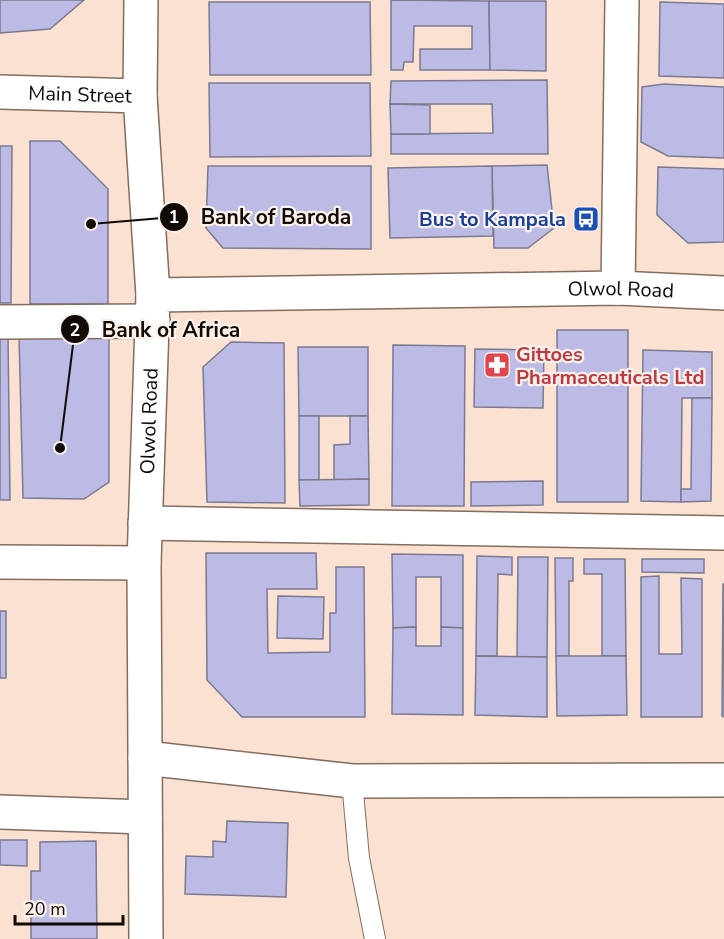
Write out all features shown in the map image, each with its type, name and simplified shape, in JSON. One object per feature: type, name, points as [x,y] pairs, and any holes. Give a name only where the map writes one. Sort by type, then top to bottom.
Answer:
[{"type":"street","points":[[140,96],[141,0]]},
{"type":"street","points":[[618,288],[622,0]]},
{"type":"street","name":"Main Street","points":[[0,92],[140,96],[153,308]]},
{"type":"street","name":"Olwol Road","points":[[146,939],[144,563],[153,308],[618,288],[724,293]]},
{"type":"street","points":[[0,322],[153,308]]},
{"type":"street","points":[[145,523],[724,533]]},
{"type":"street","points":[[0,562],[144,563]]},
{"type":"street","points":[[145,758],[352,781],[724,780]]},
{"type":"street","points":[[0,812],[144,817]]},
{"type":"lane","points":[[352,781],[359,858],[375,939]]},
{"type":"building","points":[[0,0],[84,0],[50,29],[0,33]]},
{"type":"building","points":[[391,0],[489,1],[490,70],[420,70],[420,49],[472,49],[472,26],[414,26],[413,62],[404,62],[403,70],[391,70]]},
{"type":"building","points":[[489,1],[546,1],[546,71],[490,70]]},
{"type":"building","points":[[209,2],[370,2],[371,75],[210,75]]},
{"type":"building","points":[[660,2],[724,4],[724,78],[659,76]]},
{"type":"building","points":[[547,80],[548,154],[391,154],[391,134],[493,133],[492,104],[390,104],[391,81]]},
{"type":"building","points":[[209,83],[370,83],[371,156],[210,157]]},
{"type":"building","points":[[664,84],[724,87],[724,158],[668,156],[641,142],[642,87]]},
{"type":"building","points":[[390,104],[430,105],[430,134],[391,134]]},
{"type":"building","points":[[30,141],[60,141],[108,189],[108,304],[30,304]]},
{"type":"building","points":[[0,146],[12,146],[11,303],[0,303]]},
{"type":"building","points":[[547,165],[554,228],[528,248],[494,248],[492,166]]},
{"type":"building","points":[[208,166],[371,166],[371,249],[223,248],[206,228]]},
{"type":"building","points":[[492,166],[493,236],[390,238],[388,168]]},
{"type":"building","points":[[658,167],[724,169],[724,242],[688,243],[657,215]]},
{"type":"building","points":[[557,330],[628,330],[628,502],[557,502]]},
{"type":"building","points":[[0,334],[8,334],[10,500],[0,500]]},
{"type":"building","points":[[19,336],[109,337],[109,482],[84,499],[23,498]]},
{"type":"building","points":[[231,342],[284,343],[285,503],[207,502],[203,367]]},
{"type":"building","points":[[393,345],[465,346],[464,506],[392,506]]},
{"type":"building","points":[[298,347],[368,347],[368,416],[299,416]]},
{"type":"building","points":[[475,349],[544,350],[543,408],[474,407]]},
{"type":"building","points":[[643,350],[712,352],[712,398],[682,398],[681,502],[641,501]]},
{"type":"building","points":[[692,398],[712,398],[711,501],[681,502],[681,489],[691,489]]},
{"type":"building","points":[[299,416],[319,416],[319,480],[299,480]]},
{"type":"building","points":[[350,416],[368,416],[369,479],[334,480],[334,445],[350,444]]},
{"type":"building","points":[[369,479],[369,505],[300,506],[299,480]]},
{"type":"building","points":[[543,481],[543,505],[471,506],[471,482]]},
{"type":"building","points":[[206,553],[316,553],[317,589],[267,589],[268,653],[330,652],[330,613],[336,613],[336,567],[364,567],[365,717],[242,717],[207,680]]},
{"type":"building","points":[[392,554],[463,555],[463,628],[441,627],[441,577],[416,577],[416,627],[393,628]]},
{"type":"building","points":[[477,556],[512,557],[512,575],[498,574],[497,656],[476,656]]},
{"type":"building","points":[[518,557],[548,557],[547,657],[517,657]]},
{"type":"building","points":[[555,558],[573,558],[573,581],[569,581],[569,656],[556,656]]},
{"type":"building","points":[[584,559],[625,559],[626,656],[602,656],[602,574],[584,574]]},
{"type":"building","points":[[642,559],[704,559],[704,573],[642,572]]},
{"type":"building","points":[[659,576],[659,654],[682,654],[681,578],[702,579],[702,717],[641,717],[641,577]]},
{"type":"building","points":[[724,584],[724,717],[722,716]]},
{"type":"building","points":[[278,596],[324,597],[323,639],[277,638]]},
{"type":"building","points":[[0,611],[6,611],[6,678],[0,678]]},
{"type":"building","points":[[416,627],[416,646],[441,646],[441,627],[463,628],[463,715],[392,714],[393,628]]},
{"type":"building","points":[[476,656],[547,657],[547,717],[475,715]]},
{"type":"building","points":[[556,656],[626,656],[627,715],[557,716]]},
{"type":"building","points":[[227,821],[288,823],[286,897],[185,894],[186,856],[213,857],[213,841],[226,842]]},
{"type":"building","points":[[0,840],[27,840],[27,866],[0,865]]},
{"type":"building","points":[[96,841],[97,939],[31,939],[31,871],[40,871],[40,842]]},
{"type":"place","name":"Bus to Kampala","points":[[586,219]]},
{"type":"place","name":"Bank of Baroda","points":[[91,224]]},
{"type":"place","name":"Gittoes Pharmaceuticals Ltd","points":[[497,365]]},
{"type":"place","name":"Bank of Africa","points":[[60,448]]}]
